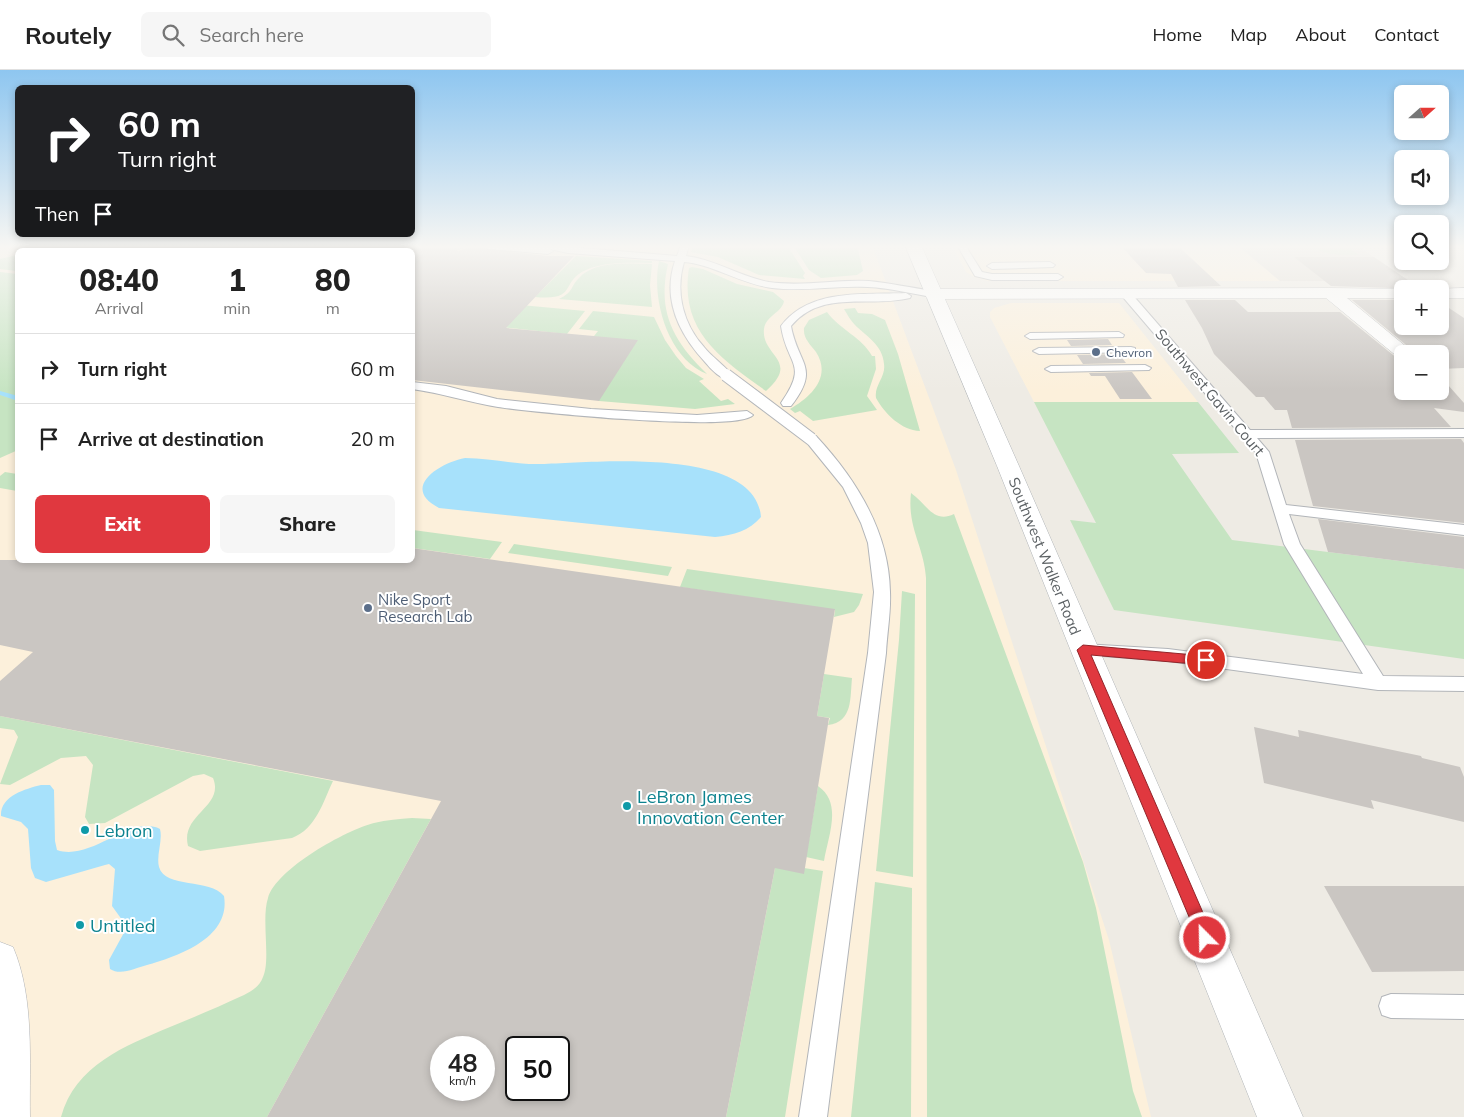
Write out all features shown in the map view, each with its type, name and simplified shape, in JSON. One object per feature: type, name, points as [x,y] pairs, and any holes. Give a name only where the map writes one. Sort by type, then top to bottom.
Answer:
[{"type":"main road","points":[[933,294],[1155,294]]},
{"type":"main road","name":"Southwest Walker Road","points":[[933,294],[1008,466],[1083,650],[1280,1117]]},
{"type":"main road","points":[[1331,294],[1395,345]]},
{"type":"street","points":[[0,960],[9,1013],[9,1117]]},
{"type":"lane","points":[[675,294],[677,310],[682,323],[697,346],[726,375],[811,439],[837,467],[860,503],[878,550],[883,585],[877,653],[813,1117]]},
{"type":"lane","points":[[781,294],[793,304],[810,307],[830,301],[933,294]]},
{"type":"lane","name":"Southwest Gavin Court","points":[[1126,294],[1266,458],[1279,508],[1292,544],[1378,683]]},
{"type":"lane","points":[[787,402],[796,392],[803,379],[800,364],[787,339],[786,326],[793,304]]},
{"type":"lane","points":[[1030,336],[1118,335]]},
{"type":"lane","points":[[1039,350],[1130,350]]},
{"type":"lane","points":[[1051,369],[1145,368]]},
{"type":"lane","points":[[415,384],[579,400],[658,416]]},
{"type":"lane","points":[[415,385],[497,403],[592,413],[717,419],[747,415]]},
{"type":"lane","points":[[1246,434],[1464,433]]},
{"type":"lane","points":[[1279,508],[1464,530]]},
{"type":"lane","points":[[1083,650],[1168,656],[1378,683],[1464,684]]},
{"type":"lane","points":[[1391,1006],[1464,1007]]},
{"type":"shaded area","points":[[0,294],[15,294],[15,563],[415,563],[415,294],[890,294],[956,470],[1109,940],[1151,1117],[0,1117]]},
{"type":"shaded area","points":[[1011,303],[1119,303],[1198,402],[1034,402],[990,317],[990,312],[994,308]]},
{"type":"green space","points":[[0,294],[15,294],[15,451],[0,458]]},
{"type":"green space","points":[[538,294],[562,294],[558,296],[535,297]]},
{"type":"green space","points":[[567,294],[651,294],[652,307],[559,299]]},
{"type":"green space","points":[[658,294],[665,294],[667,311],[677,337],[685,350],[707,374],[693,366],[682,355],[665,326]]},
{"type":"green space","points":[[688,294],[775,294],[784,301],[783,305],[765,324],[764,329],[768,346],[780,365],[780,372],[776,381],[766,391],[719,355],[697,326],[690,309]]},
{"type":"green space","points":[[521,305],[585,311],[567,334],[500,327]]},
{"type":"green space","points":[[855,308],[858,313],[872,314],[885,320],[898,354],[920,431],[906,428],[894,420],[876,398],[884,369],[883,357],[877,346],[854,323],[844,309]]},
{"type":"green space","points":[[593,311],[654,317],[665,340],[686,368],[704,379],[699,381],[721,401],[728,399],[735,404],[695,409],[599,401],[594,336],[598,331],[579,329]]},
{"type":"green space","points":[[827,312],[838,324],[863,344],[872,356],[875,356],[876,369],[867,396],[877,410],[813,421],[800,411],[795,413],[790,409],[812,392],[820,378],[822,370],[820,361],[806,338],[804,328],[809,320]]},
{"type":"green space","points":[[1034,402],[1198,402],[1239,453],[1172,454],[1232,540],[1464,569],[1464,659],[1114,610],[1070,520],[1096,523]]},
{"type":"green space","points":[[5,472],[15,474],[15,491],[0,488],[0,476]]},
{"type":"green space","points":[[911,493],[935,514],[947,516],[954,514],[1083,862],[1096,908],[1133,1091],[1142,1117],[927,1117],[926,578],[925,567],[911,517]]},
{"type":"green space","points":[[415,530],[502,542],[490,559],[415,548]]},
{"type":"green space","points":[[514,544],[672,567],[668,576],[508,553]]},
{"type":"green space","points":[[687,569],[863,594],[854,612],[834,617],[835,610],[680,587]]},
{"type":"green space","points":[[902,591],[915,594],[913,877],[876,871],[899,640]]},
{"type":"green space","points":[[824,674],[852,678],[849,708],[846,714],[836,723],[828,725],[830,718],[817,716]]},
{"type":"green space","points":[[0,716],[333,781],[318,814],[313,822],[300,834],[292,838],[200,851],[188,846],[187,835],[190,826],[213,796],[215,788],[213,778],[204,774],[193,776],[105,823],[89,824],[85,817],[93,765],[86,756],[61,758],[10,785],[0,784],[18,737],[14,730],[0,728]]},
{"type":"green space","points":[[818,786],[826,793],[832,811],[824,861],[806,857]]},
{"type":"green space","points":[[412,818],[431,819],[267,1117],[61,1117],[68,1099],[78,1084],[90,1071],[119,1050],[244,995],[258,986],[265,970],[265,917],[268,898],[284,875],[298,863],[330,842],[362,827],[384,821]]},
{"type":"green space","points":[[775,868],[804,868],[823,871],[785,1117],[726,1117]]},
{"type":"green space","points":[[875,882],[912,888],[911,1117],[851,1117]]},
{"type":"water","points":[[465,458],[532,464],[631,461],[667,463],[702,468],[731,478],[752,494],[761,517],[741,532],[715,537],[439,508],[428,500],[423,492],[423,485],[428,477],[444,465]]},
{"type":"water","points":[[41,785],[50,785],[54,790],[55,841],[57,850],[70,852],[83,850],[136,828],[149,826],[160,829],[161,838],[158,862],[163,874],[179,881],[209,887],[217,890],[224,896],[224,911],[219,923],[211,934],[187,950],[159,961],[123,972],[110,969],[109,960],[126,929],[125,924],[112,906],[115,869],[109,864],[46,882],[35,878],[31,868],[28,829],[21,822],[1,816],[2,809],[9,798],[21,791]]},
{"type":"building","points":[[415,294],[538,294],[506,328],[638,340],[599,401],[415,380]]},
{"type":"building","points":[[1185,300],[1235,300],[1248,312],[1340,312],[1394,356],[1394,400],[1449,400],[1449,386],[1464,403],[1464,412],[1434,408],[1451,427],[1292,428],[1287,410],[1275,410],[1264,397],[1256,397],[1214,354],[1202,328]]},
{"type":"building","points":[[1352,300],[1394,300],[1394,335]]},
{"type":"building","points":[[1449,308],[1464,318],[1464,368],[1449,369],[1449,345],[1406,345],[1394,335],[1449,335]]},
{"type":"building","points":[[1108,339],[1112,345],[1071,346],[1067,340]]},
{"type":"building","points":[[1119,354],[1126,363],[1083,364],[1077,355]]},
{"type":"building","points":[[1132,372],[1152,399],[1120,399],[1105,376],[1091,376],[1089,373]]},
{"type":"building","points":[[1461,439],[1464,443],[1464,523],[1313,506],[1295,440]]},
{"type":"building","points":[[1318,519],[1464,537],[1464,569],[1328,552]]},
{"type":"building","name":"LeBron James Innovation Center","points":[[415,548],[835,609],[817,716],[829,718],[804,874],[775,868],[726,1117],[267,1117],[441,801],[0,716],[0,681],[33,652],[0,645],[0,560],[15,560],[15,563],[415,563]]},
{"type":"building","points":[[1254,727],[1299,737],[1298,730],[1421,756],[1422,758],[1460,767],[1464,777],[1464,822],[1371,800],[1374,809],[1264,783]]},
{"type":"building","points":[[1324,886],[1464,886],[1464,971],[1372,972]]},
{"type":"waterway","points":[[0,393],[15,398]]},
{"type":"place","name":"Chevron","points":[[1096,352]]},
{"type":"place","name":"Nike Sport Research Lab","points":[[368,608]]},
{"type":"place","name":"LeBron James Innovation Center","points":[[627,806]]},
{"type":"place","name":"Lebron","points":[[85,830]]},
{"type":"place","name":"Untitled","points":[[80,925]]},
{"type":"route","points":[[1205,938],[1083,650],[1206,660]]}]
